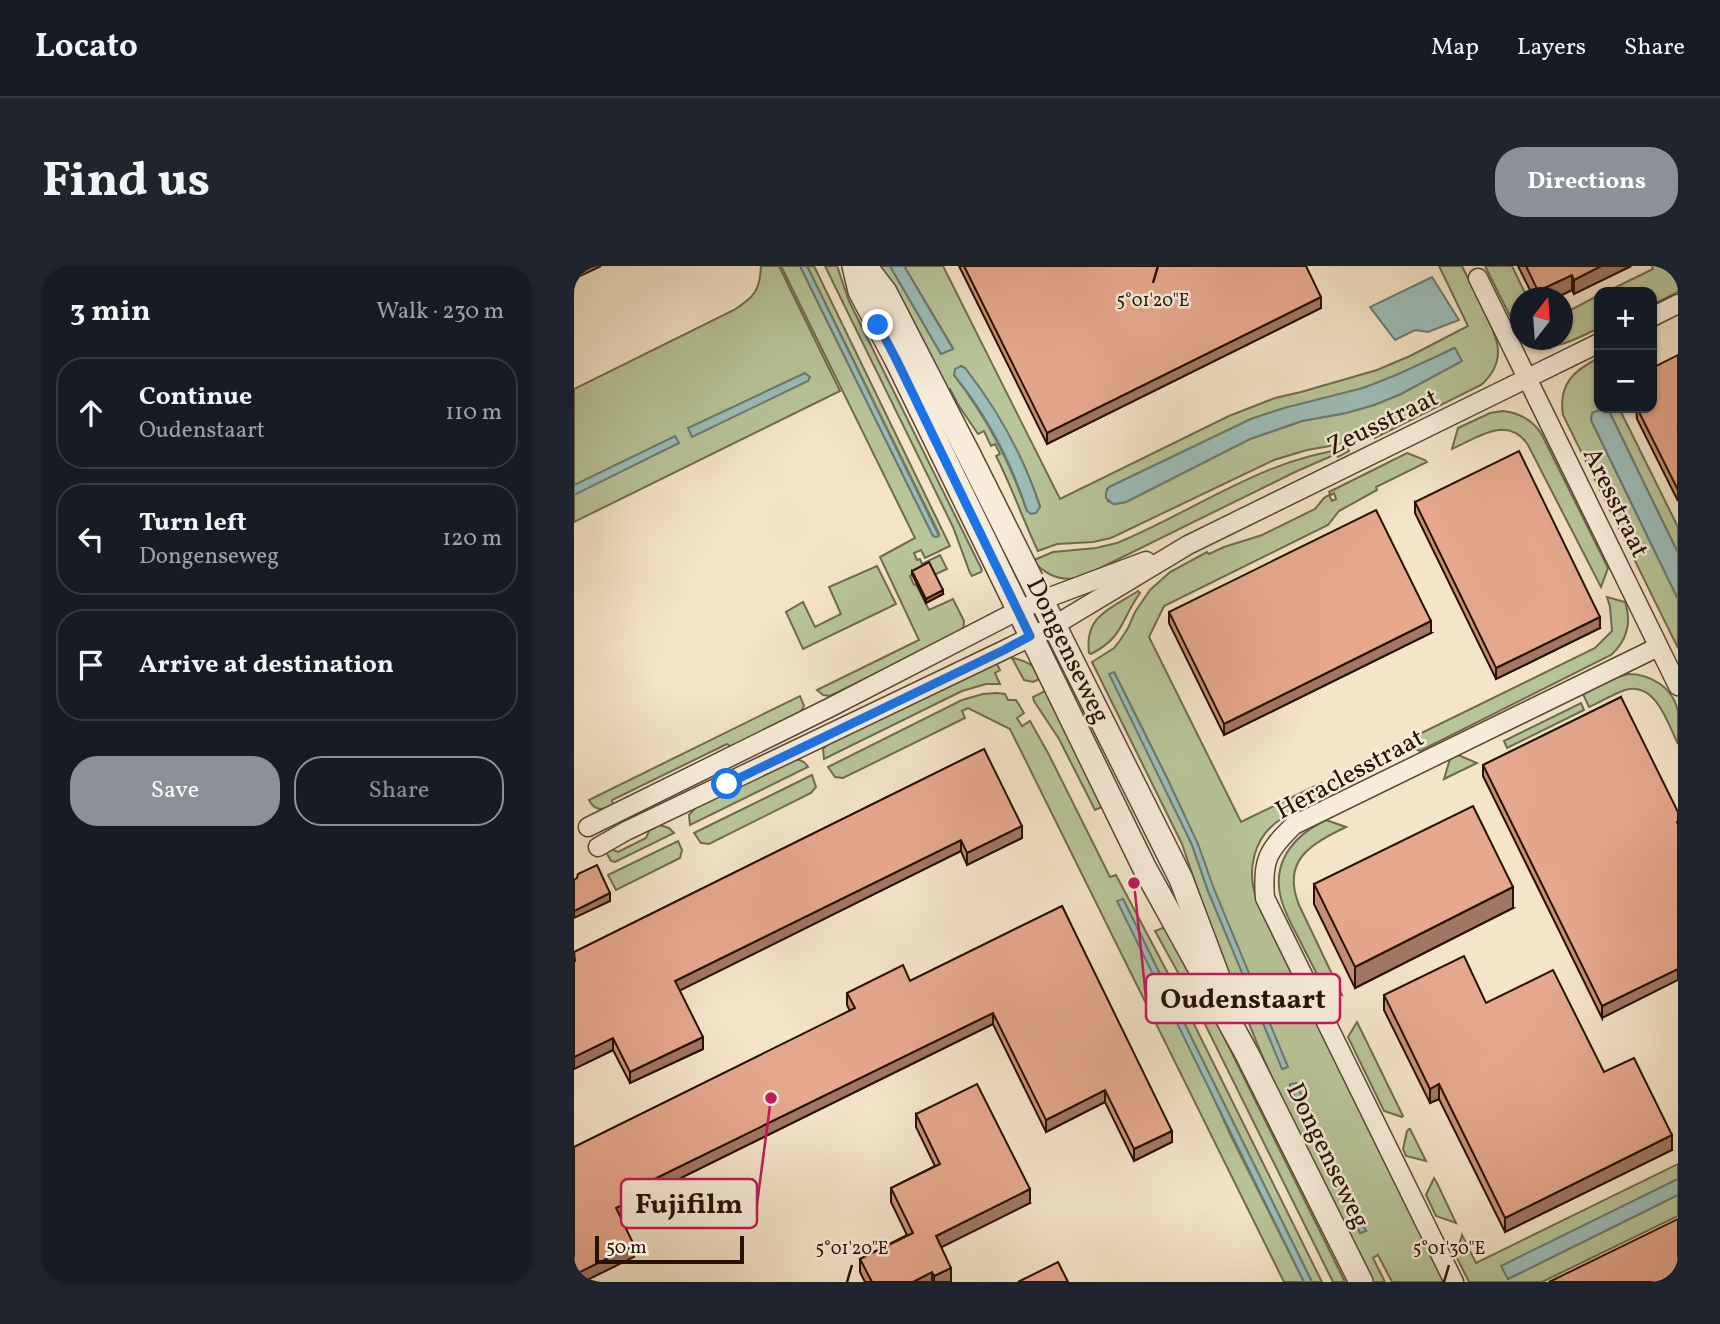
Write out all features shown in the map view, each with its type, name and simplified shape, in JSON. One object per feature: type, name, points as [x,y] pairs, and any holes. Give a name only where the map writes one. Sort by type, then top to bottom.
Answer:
[{"type":"street","name":"Dongenseweg","points":[[854,266],[860,291],[896,359],[1144,867],[1247,1054],[1360,1282]]},
{"type":"street","name":"Dongenseweg","points":[[865,266],[885,292],[1181,878],[1247,1054]]},
{"type":"street","name":"Aresstraat","points":[[1478,278],[1678,687]]},
{"type":"street","points":[[1657,314],[1678,303]]},
{"type":"street","name":"Zeusstraat","points":[[598,847],[626,831],[1055,625],[1188,545],[1594,346]]},
{"type":"street","name":"Zeusstraat","points":[[588,827],[1019,610],[1188,545]]},
{"type":"street","name":"Heraclesstraat","points":[[1454,1282],[1265,898],[1263,877],[1267,857],[1277,841],[1294,825],[1658,647]]},
{"type":"green space","points":[[761,266],[779,266],[840,391],[574,522],[574,389],[734,310],[755,293]]},
{"type":"green space","points":[[781,266],[800,266],[933,536],[936,537],[939,534],[807,266],[814,266],[950,546],[925,558],[921,550],[914,553],[922,564],[940,555],[947,569],[934,575],[929,566],[910,576],[929,610],[953,599],[964,621],[963,631],[830,696],[817,690],[919,640],[880,557],[915,538]]},
{"type":"green space","points":[[825,266],[837,266],[849,301],[981,572],[972,576],[970,573],[953,527]]},
{"type":"green space","points":[[874,266],[890,266],[941,354],[953,348],[904,266],[943,266],[1060,499],[1229,416],[1275,398],[1377,370],[1468,326],[1439,266],[1462,266],[1493,331],[1498,349],[1495,367],[1481,385],[1375,438],[1374,436],[1307,450],[1274,460],[1111,538],[1057,544],[1038,551],[996,456],[1000,454],[995,444],[991,446],[984,431],[978,434],[950,389],[947,390]],"holes":[[[1454,348],[1461,361],[1401,394],[1374,405],[1302,421],[1250,439],[1126,502],[1116,504],[1108,501],[1109,487],[1251,419],[1372,385]],[[961,366],[999,417],[1026,469],[1040,506],[1027,511],[996,440],[954,375]]]},
{"type":"green space","points":[[1485,266],[1512,266],[1522,287],[1510,287],[1510,316]]},
{"type":"green space","points":[[1652,266],[1678,266],[1678,292],[1657,302],[1657,287],[1616,287],[1653,269]]},
{"type":"green space","points":[[1594,298],[1594,330],[1573,340],[1573,309]]},
{"type":"green space","points":[[1594,361],[1594,412],[1591,420],[1678,599],[1678,648],[1563,415],[1562,404],[1566,387],[1575,373]]},
{"type":"green space","points":[[1503,411],[1525,418],[1542,435],[1608,568],[1601,587],[1528,445],[1520,436],[1511,431],[1492,431],[1452,449],[1458,428],[1490,413]]},
{"type":"green space","points":[[1610,413],[1621,413],[1678,527],[1678,553]]},
{"type":"green space","points":[[1348,449],[1349,451],[1338,457],[1336,454],[1295,472],[1082,577],[1056,577],[1034,562],[1053,552],[1117,543],[1287,463]]},
{"type":"green space","points":[[1407,453],[1427,462],[1376,487],[1377,490],[1339,511],[1328,525],[1164,606],[1149,637],[1241,822],[1321,783],[1316,802],[1281,819],[1264,835],[1258,845],[1252,867],[1254,890],[1257,901],[1445,1282],[1392,1282],[1378,1255],[1373,1258],[1385,1282],[1369,1282],[1261,1053],[1214,938],[1182,844],[1092,662],[1114,648],[1150,590],[1170,572],[1207,552],[1209,554],[1262,535],[1315,509],[1329,495],[1332,501],[1336,499],[1334,493],[1331,495],[1329,492]],"holes":[[[1114,672],[1168,780],[1287,1067],[1283,1069],[1208,891],[1192,845]],[[1296,1083],[1328,1155],[1366,1231],[1360,1233],[1308,1128]]]},
{"type":"green space","points":[[877,566],[896,604],[803,649],[786,612],[803,602],[815,627],[841,614],[829,587]]},
{"type":"green space","points":[[1138,591],[1140,593],[1116,635],[1102,648],[1089,653],[1089,640],[1095,621]]},
{"type":"green space","points":[[1607,597],[1625,602],[1628,617],[1627,631],[1621,644],[1611,655],[1420,751],[1401,743],[1595,648],[1612,631]]},
{"type":"green space","points":[[1012,658],[1030,664],[1044,677],[1033,682],[1024,680]]},
{"type":"green space","points":[[995,660],[1000,670],[995,673],[1000,684],[986,684],[962,691],[824,759],[823,749],[830,741]]},
{"type":"green space","points":[[1628,674],[1652,679],[1671,695],[1678,711],[1678,744],[1659,706],[1645,692],[1625,690],[1589,707],[1583,694]]},
{"type":"green space","points":[[1051,688],[1104,806],[1095,810],[1059,739],[1034,701],[1033,697]]},
{"type":"green space","points":[[1005,694],[1008,700],[1016,700],[1024,713],[1017,718],[1022,726],[1030,721],[1110,877],[1116,875],[1181,998],[1322,1282],[1312,1282],[1123,899],[1231,1136],[1304,1282],[1284,1282],[1010,729],[968,708],[962,711],[965,718],[843,778],[835,777],[828,767],[962,700]]},
{"type":"green space","points":[[800,696],[804,706],[800,713],[731,747],[727,744],[612,800],[613,805],[609,807],[597,808],[591,804],[589,800]]},
{"type":"green space","points":[[1581,703],[1584,710],[1507,748],[1504,741]]},
{"type":"green space","points":[[1458,755],[1477,763],[1444,779],[1450,759]]},
{"type":"green space","points":[[797,759],[808,767],[690,825],[689,815],[696,807],[790,760]]},
{"type":"green space","points":[[812,775],[816,787],[811,793],[709,844],[701,843],[694,833]]},
{"type":"green space","points":[[1326,820],[1346,827],[1321,840],[1303,856],[1294,876],[1294,889],[1342,995],[1325,990],[1287,915],[1279,888],[1279,875],[1287,852],[1304,834]]},
{"type":"green space","points":[[659,825],[674,833],[615,862],[611,861],[606,852],[611,849],[618,852],[646,838],[649,831]]},
{"type":"green space","points":[[678,841],[682,850],[680,858],[616,890],[608,875]]},
{"type":"green space","points":[[1165,927],[1171,930],[1345,1282],[1333,1282],[1191,996],[1155,931]]},
{"type":"green space","points":[[1357,1022],[1402,1117],[1384,1111],[1348,1037]]},
{"type":"green space","points":[[1409,1129],[1426,1161],[1406,1156],[1403,1149]]},
{"type":"green space","points":[[1678,1164],[1678,1179],[1502,1266],[1508,1279],[1678,1195],[1678,1216],[1542,1282],[1469,1282],[1456,1256],[1462,1235],[1476,1263]]},
{"type":"green space","points":[[1434,1178],[1456,1223],[1436,1216],[1426,1195]]},
{"type":"water","points":[[800,266],[807,266],[939,536],[933,536]]},
{"type":"water","points":[[890,266],[904,266],[953,349],[941,354]]},
{"type":"water","points":[[1432,277],[1459,320],[1428,332],[1415,330],[1395,340],[1370,307]]},
{"type":"water","points":[[1455,348],[1462,361],[1401,394],[1374,405],[1302,421],[1250,439],[1126,502],[1113,504],[1106,498],[1109,487],[1251,419],[1363,388]]},
{"type":"water","points":[[961,366],[988,400],[1018,451],[1040,507],[1036,513],[1027,511],[997,440],[954,375],[955,369]]},
{"type":"water","points":[[805,373],[810,377],[808,381],[692,437],[688,428]]},
{"type":"water","points":[[1592,413],[1610,413],[1678,553],[1678,599],[1591,420]]},
{"type":"water","points":[[675,436],[679,443],[574,495],[574,485]]},
{"type":"water","points":[[1114,672],[1198,844],[1288,1067],[1282,1069],[1208,891],[1192,845],[1109,674]]},
{"type":"water","points":[[1123,899],[1312,1282],[1304,1282],[1117,901]]},
{"type":"water","points":[[1296,1083],[1366,1231],[1360,1233],[1290,1087],[1290,1084]]},
{"type":"water","points":[[1678,1179],[1678,1195],[1508,1279],[1501,1266]]},
{"type":"building","points":[[964,266],[1306,266],[1321,297],[1047,433]]},
{"type":"building","points":[[1526,266],[1601,266],[1574,280],[1572,275],[1546,287],[1536,287]]},
{"type":"building","points":[[1678,355],[1678,490],[1640,413],[1657,413],[1657,366]]},
{"type":"building","points":[[1519,451],[1600,617],[1496,668],[1415,502]]},
{"type":"building","points":[[1376,510],[1431,621],[1224,724],[1169,612]]},
{"type":"building","points":[[929,562],[943,590],[926,599],[912,571]]},
{"type":"building","points":[[1621,697],[1678,812],[1678,969],[1602,1006],[1483,765]]},
{"type":"building","points":[[984,749],[1022,826],[967,853],[961,840],[675,981],[703,1037],[630,1072],[613,1038],[574,1057],[574,952]]},
{"type":"building","points":[[1473,806],[1513,887],[1355,967],[1314,884]]},
{"type":"building","points":[[597,865],[610,893],[574,911],[574,880],[578,874]]},
{"type":"building","points":[[1062,906],[1172,1131],[1134,1149],[1105,1090],[1046,1120],[993,1013],[636,1188],[640,1196],[616,1208],[634,1245],[574,1275],[574,1147],[855,1008],[847,993],[903,965],[910,981]]},
{"type":"building","points":[[1464,956],[1486,1003],[1553,970],[1604,1072],[1634,1058],[1672,1135],[1505,1218],[1439,1084],[1430,1089],[1384,995]]},
{"type":"building","points":[[977,1084],[1030,1189],[936,1236],[951,1268],[934,1276],[932,1272],[913,1282],[872,1282],[860,1259],[913,1233],[891,1188],[940,1164],[916,1114]]},
{"type":"building","points":[[1678,1219],[1678,1282],[1549,1282]]},
{"type":"building","points":[[1058,1262],[1068,1282],[1018,1282]]},
{"type":"place","name":"Oudenstaart","points":[[1134,883]]},
{"type":"place","name":"Fujifilm","points":[[771,1098]]},
{"type":"route","points":[[727,784],[1030,636],[878,325]]}]
